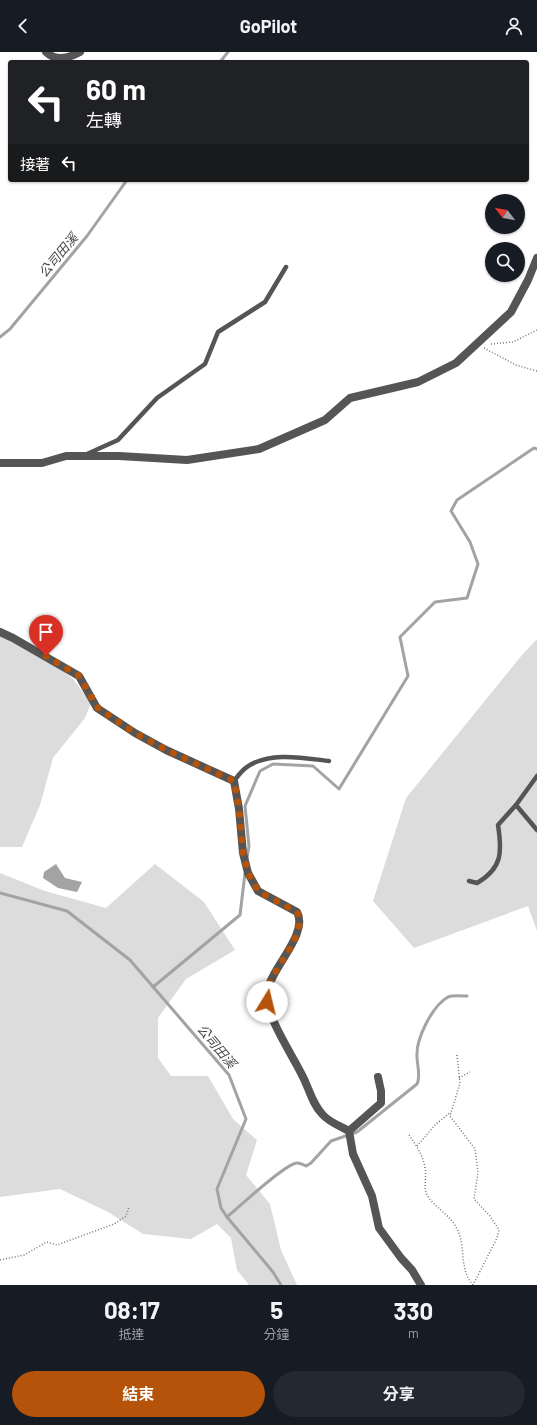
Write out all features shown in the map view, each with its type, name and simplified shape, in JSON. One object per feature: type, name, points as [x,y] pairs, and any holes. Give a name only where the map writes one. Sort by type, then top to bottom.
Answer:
[{"type":"street","points":[[46,52],[50,56],[64,58],[80,52]]},
{"type":"street","points":[[0,463],[42,463],[66,456],[119,456],[187,460],[259,449],[325,420],[350,398],[418,382],[456,363],[511,312],[528,280],[537,258]]},
{"type":"street","points":[[0,632],[79,676],[98,708],[135,733],[166,750],[234,781],[246,866],[253,882],[258,891],[297,912],[300,918],[300,927],[270,982],[267,992],[267,1002],[288,1052],[302,1075],[313,1100],[328,1120],[350,1135],[353,1154],[372,1196],[379,1228],[401,1258],[412,1270],[421,1285]]},
{"type":"street","points":[[350,1135],[380,1103],[381,1091],[378,1077]]},
{"type":"lane","points":[[82,456],[118,440],[157,398],[205,364],[218,332],[266,302],[286,267]]},
{"type":"lane","points":[[234,781],[247,767],[266,759],[296,757],[329,761]]},
{"type":"lane","points":[[469,881],[477,883],[489,876],[500,857],[501,848],[498,825],[516,805],[537,776]]},
{"type":"lane","points":[[516,805],[537,830]]},
{"type":"path","points":[[477,345],[513,342],[537,330]]},
{"type":"path","points":[[477,345],[516,365],[537,371]]},
{"type":"path","points":[[409,1135],[423,1158],[426,1169],[424,1186],[428,1196],[456,1226],[462,1241],[463,1266],[466,1277],[473,1285],[497,1238],[499,1230],[490,1216],[474,1199],[478,1172],[476,1149],[450,1116],[460,1083],[457,1055]]},
{"type":"path","points":[[459,1078],[470,1072]]},
{"type":"path","points":[[417,1147],[436,1124],[451,1112]]},
{"type":"path","points":[[0,1260],[24,1255],[47,1242],[56,1245],[114,1224],[126,1216],[129,1207]]},
{"type":"shaded area","points":[[0,636],[43,656],[73,679],[91,703],[85,718],[53,758],[40,805],[22,847],[0,847]]},
{"type":"shaded area","points":[[537,639],[537,931],[528,906],[414,948],[373,901],[406,798],[522,655]]},
{"type":"shaded area","points":[[56,864],[65,878],[82,882],[77,892],[58,888],[43,878],[44,872]]},
{"type":"shaded area","points":[[155,864],[204,902],[235,950],[186,979],[158,1018],[158,1058],[171,1076],[208,1076],[233,1119],[257,1140],[246,1175],[270,1204],[281,1250],[297,1285],[249,1285],[237,1270],[231,1238],[217,1224],[191,1239],[143,1234],[108,1212],[60,1189],[0,1197],[0,873],[45,891],[106,908]]},
{"type":"waterway","name":"公司田溪","points":[[222,60],[228,52]]},
{"type":"waterway","name":"公司田溪","points":[[0,337],[10,329],[87,236],[126,182]]},
{"type":"waterway","points":[[247,858],[249,846],[245,806],[260,771],[273,764],[313,766],[339,789],[408,676],[400,637],[435,602],[467,598],[478,564],[470,542],[451,511],[457,500],[534,448],[537,449]]},
{"type":"waterway","points":[[153,987],[240,915],[245,873]]},
{"type":"waterway","name":"公司田溪","points":[[0,893],[67,911],[130,960],[229,1075],[246,1119],[217,1189],[221,1208],[273,1272],[281,1285]]},
{"type":"waterway","points":[[227,1217],[283,1170],[297,1163],[306,1166],[311,1163],[331,1141],[357,1132],[417,1084],[419,1074],[417,1049],[422,1032],[431,1015],[442,1001],[448,997],[467,996]]},
{"type":"route","points":[[46,656],[79,676],[98,708],[135,733],[166,750],[234,781],[239,809],[243,853],[248,873],[258,891],[297,912],[300,918],[300,927],[270,982],[267,992],[267,1002]]}]
